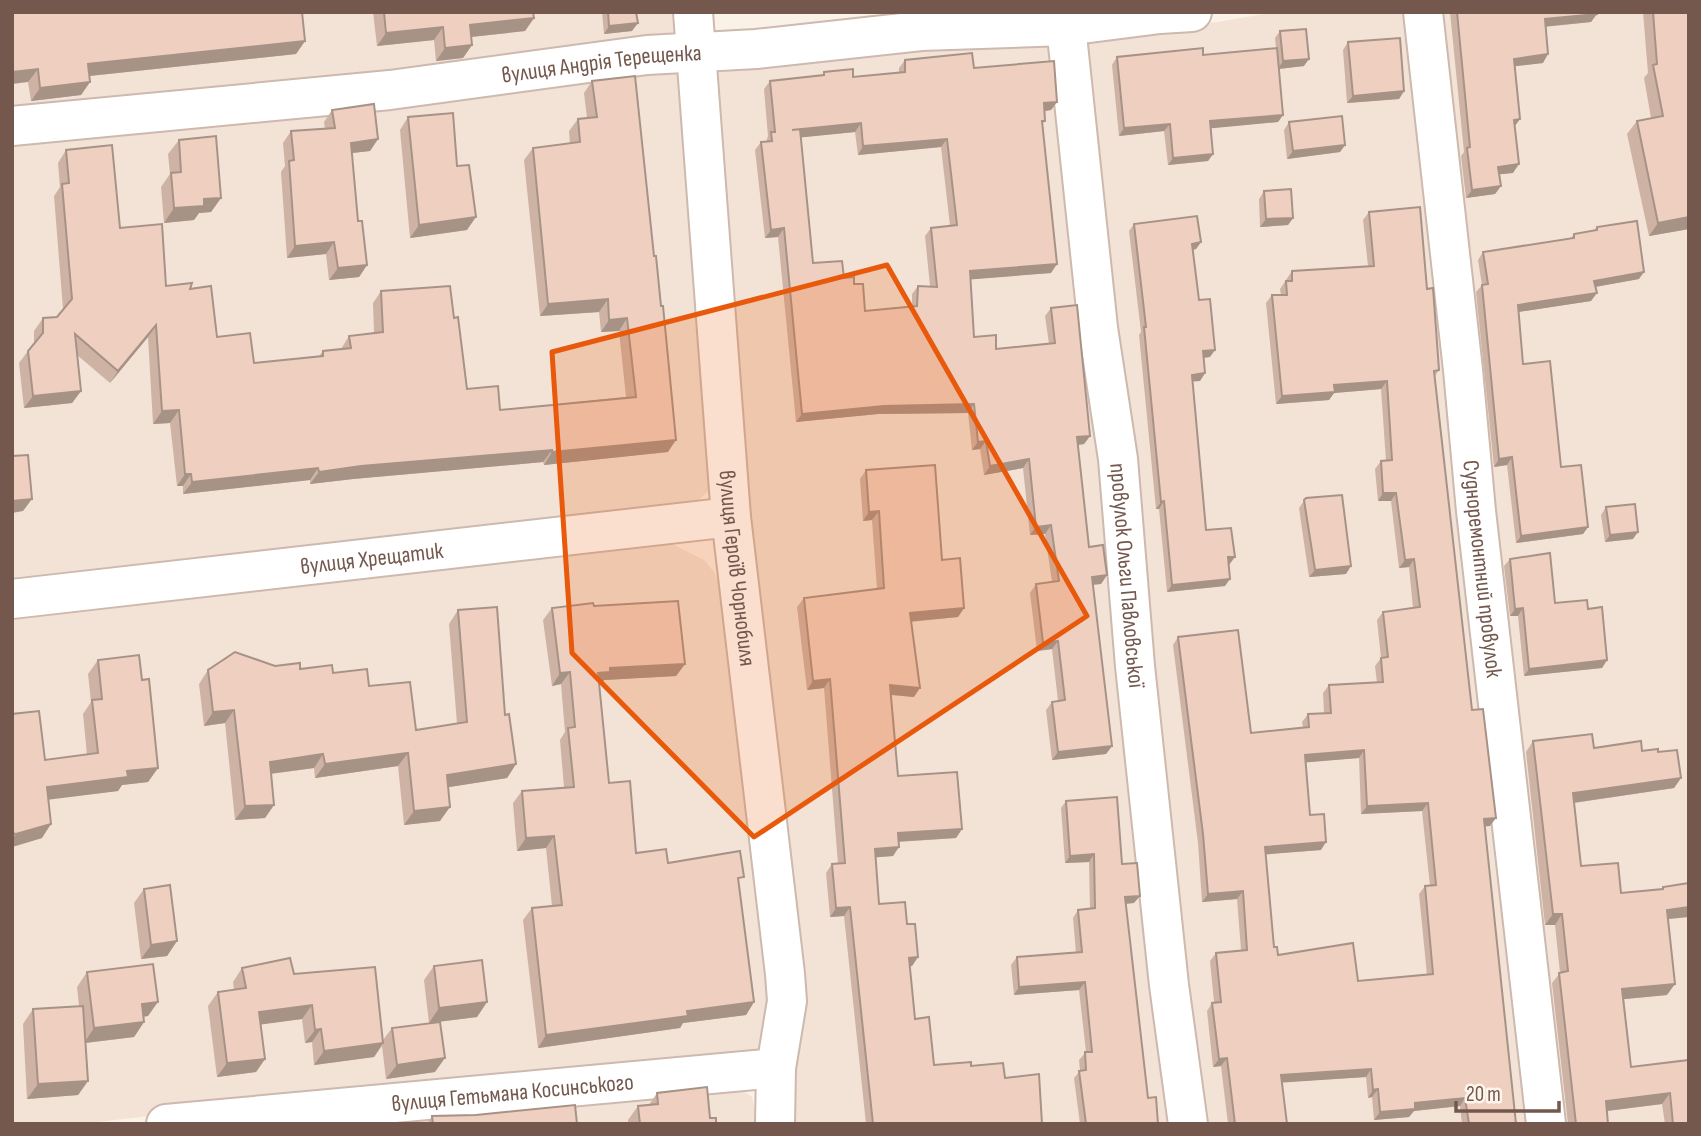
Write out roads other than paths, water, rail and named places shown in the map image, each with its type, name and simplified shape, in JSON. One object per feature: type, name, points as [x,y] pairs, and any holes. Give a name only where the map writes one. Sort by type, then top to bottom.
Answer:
[{"type":"street","name":"вулиця Героїв Чорнобиля","points":[[692,12],[731,517],[785,974],[787,1001],[776,1068],[775,1124]]},
{"type":"street","name":"вулиця Андрія Терещенка","points":[[12,126],[390,90],[610,59],[756,49],[921,31],[1066,26],[1160,13],[1192,12]]},
{"type":"street","name":"Судноремонтний провулок","points":[[1423,12],[1462,357],[1476,512],[1546,1124]]},
{"type":"street","name":"провулок Ольги Павловської","points":[[1066,26],[1098,328],[1119,471],[1135,666],[1169,985],[1188,1124]]},
{"type":"street","name":"вулиця Хрещатик","points":[[12,599],[731,517]]},
{"type":"street","name":"вулиця Гетьмана Косинського","points":[[166,1124],[776,1068]]}]
